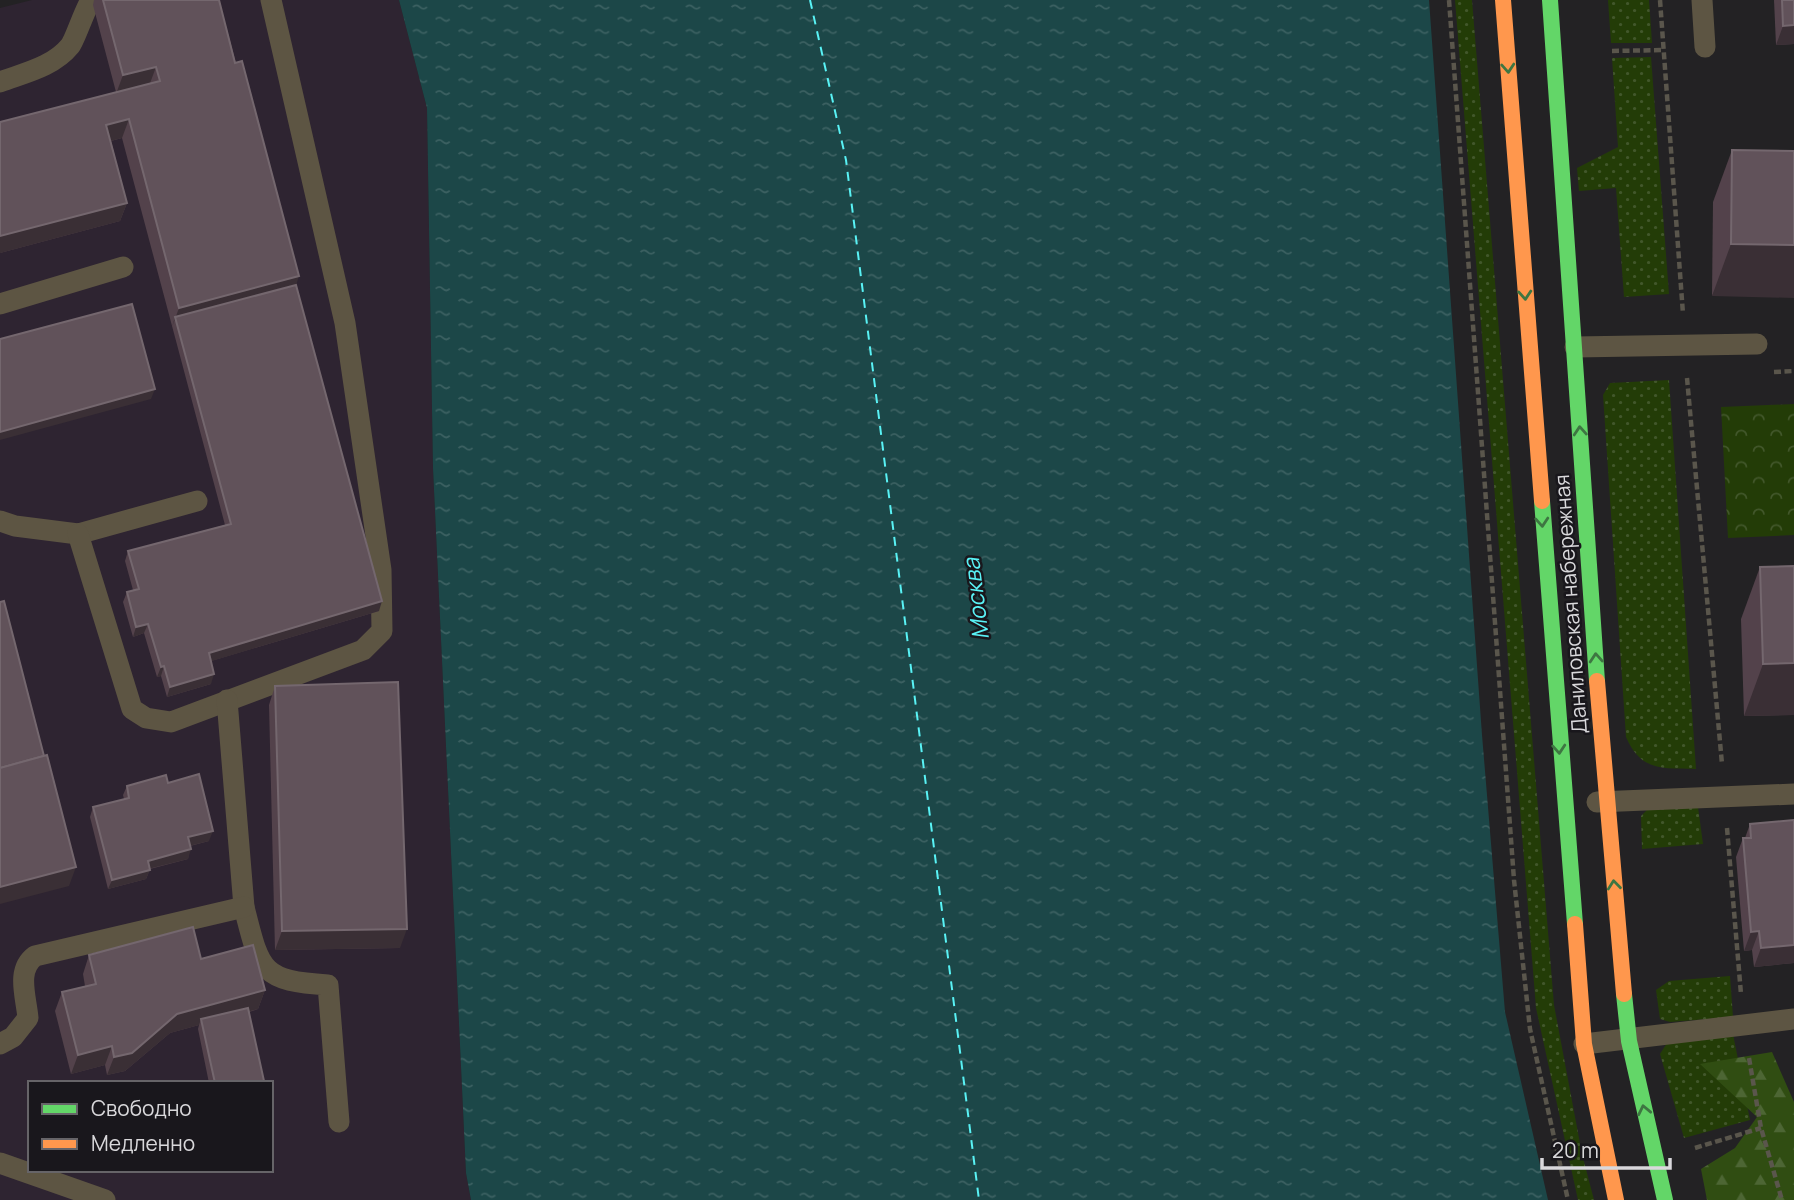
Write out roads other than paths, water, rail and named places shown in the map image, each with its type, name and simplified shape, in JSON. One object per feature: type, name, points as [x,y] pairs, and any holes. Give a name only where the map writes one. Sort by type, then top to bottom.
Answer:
[{"type":"main road","name":"Даниловская набережная","points":[[1503,0],[1563,805],[1584,1044],[1616,1200]]},
{"type":"main road","name":"Даниловская набережная","points":[[1550,0],[1605,802],[1629,1041],[1665,1200]]},
{"type":"lane","points":[[0,82],[48,64],[71,45],[79,20],[91,0]]},
{"type":"lane","points":[[78,534],[132,709],[146,718],[171,722],[363,650],[382,631],[381,570],[345,323],[271,0]]},
{"type":"lane","points":[[1702,0],[1705,47]]},
{"type":"lane","points":[[0,303],[123,267]]},
{"type":"lane","points":[[1574,347],[1757,344]]},
{"type":"lane","points":[[0,521],[15,526],[78,534],[197,501]]},
{"type":"lane","points":[[227,700],[244,906],[258,953],[269,973],[290,983],[328,985],[339,1122]]},
{"type":"lane","points":[[1563,805],[1794,794]]},
{"type":"lane","points":[[0,1044],[13,1037],[28,1018],[23,973],[27,962],[35,956],[244,906]]},
{"type":"lane","points":[[1584,1044],[1629,1041],[1743,1023],[1794,1019]]},
{"type":"lane","points":[[0,1163],[105,1200]]},
{"type":"water","name":"Москва","points":[[399,0],[1429,0],[1482,735],[1505,1012],[1548,1200],[471,1200],[466,1173],[433,468],[427,108]]}]
